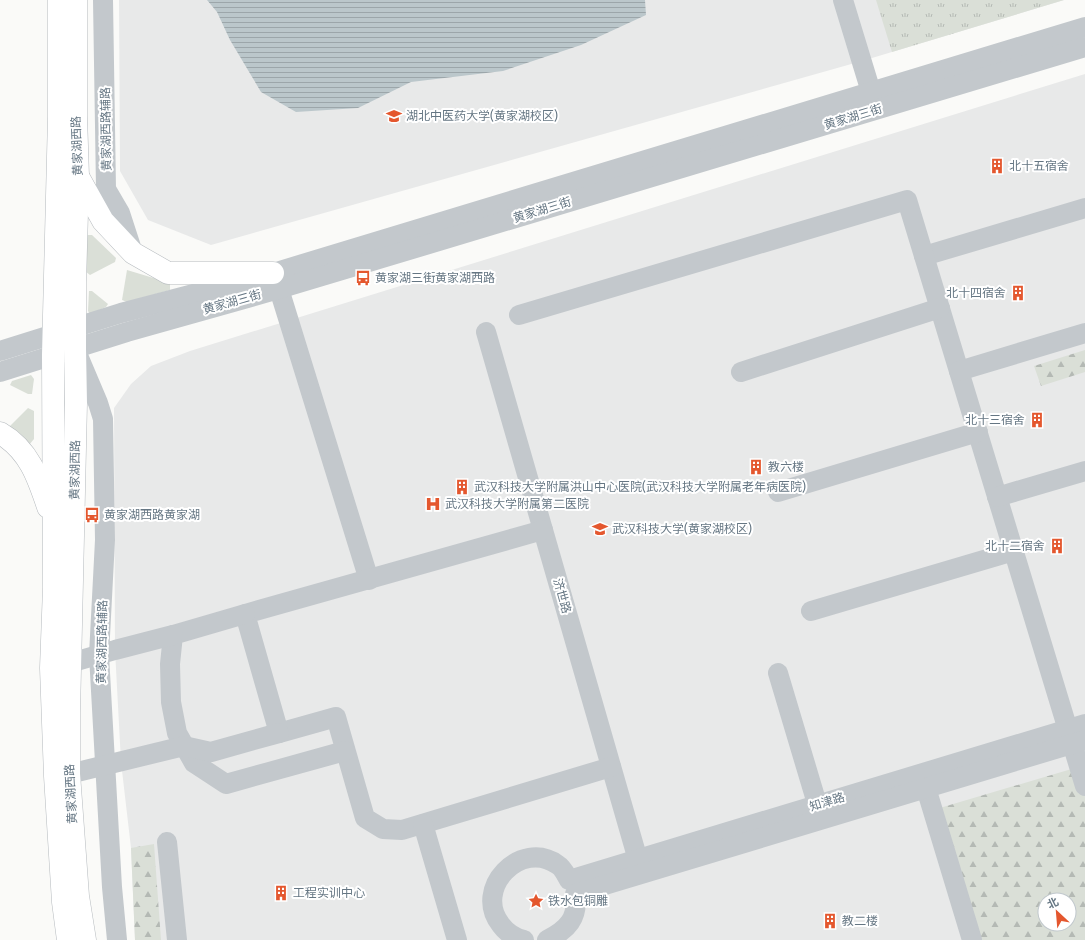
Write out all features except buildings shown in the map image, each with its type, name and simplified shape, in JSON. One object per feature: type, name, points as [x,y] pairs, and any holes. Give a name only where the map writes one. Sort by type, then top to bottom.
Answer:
[{"type":"main road","name":"黄家湖西路","points":[[59,0],[59,117],[53,345],[54,588],[51,668],[62,775],[85,940]]},
{"type":"main road","name":"黄家湖西路","points":[[68,940],[62,902],[62,775],[69,713],[76,403],[75,283],[78,177],[76,116],[76,0]]},
{"type":"main road","points":[[78,177],[103,221],[133,253],[168,273],[276,281]]},
{"type":"main road","points":[[0,433],[24,452],[39,478],[54,524]]},
{"type":"street","name":"黄家湖西路辅路","points":[[103,0],[106,189],[120,213],[133,253]]},
{"type":"street","points":[[844,0],[873,101]]},
{"type":"street","name":"黄家湖三街","points":[[0,372],[53,345],[75,338],[276,281],[873,101],[1085,27]]},
{"type":"street","name":"黄家湖三街","points":[[873,101],[1085,47]]},
{"type":"street","points":[[519,315],[908,200],[1014,551],[1078,734],[1085,786]]},
{"type":"street","points":[[924,256],[1085,208]]},
{"type":"street","points":[[276,281],[369,580]]},
{"type":"street","points":[[741,372],[940,308]]},
{"type":"street","name":"济世路","points":[[486,332],[638,860]]},
{"type":"street","points":[[960,371],[1085,333]]},
{"type":"street","name":"黄家湖西路辅路","points":[[75,338],[103,418],[105,540],[99,655],[104,765],[117,940]]},
{"type":"street","name":"黄家湖三街","points":[[0,351],[53,345]]},
{"type":"street","points":[[778,492],[978,432]]},
{"type":"street","points":[[998,497],[1085,471]]},
{"type":"street","points":[[70,663],[544,530]]},
{"type":"street","points":[[811,611],[1014,551]]},
{"type":"street","points":[[245,614],[279,733]]},
{"type":"street","points":[[173,634],[170,664],[171,702],[177,733],[194,763],[226,784],[345,751]]},
{"type":"street","points":[[778,673],[820,812]]},
{"type":"street","points":[[62,775],[184,746],[211,752],[336,717],[365,818],[383,829],[402,830],[611,768]]},
{"type":"street","name":"知津路","points":[[572,887],[638,860],[820,812],[926,788],[1078,734]]},
{"type":"street","name":"知津路","points":[[572,887],[642,875],[820,812],[1078,734]]},
{"type":"street","points":[[926,788],[972,940]]},
{"type":"street","points":[[423,824],[457,940]]},
{"type":"street","points":[[166,842],[177,940]]},
{"type":"street","points":[[524,940],[518,939],[506,932],[498,921],[493,907],[493,893],[497,880],[506,869],[518,861],[532,858],[546,859],[559,865],[572,887],[577,906],[568,925],[558,934],[547,940]]},
{"type":"shaded area","name":"湖北中医药大学(黄家湖校区)","points":[[119,0],[1064,0],[862,61],[211,245],[148,220],[120,171]]},
{"type":"shaded area","points":[[207,0],[645,0],[646,15],[581,45],[503,71],[411,82],[358,108],[296,112],[261,92],[230,40],[217,12]]},
{"type":"shaded area","name":"武汉科技大学(黄家湖校区)","points":[[1085,74],[1085,940],[135,940],[131,848],[121,762],[115,650],[114,408],[131,384],[151,366],[190,351]]},
{"type":"green space","points":[[876,0],[1064,0],[892,52]]},
{"type":"green space","points":[[87,235],[92,235],[116,258],[115,262],[90,275],[85,271]]},
{"type":"green space","points":[[127,270],[170,283],[170,290],[127,302],[122,300]]},
{"type":"green space","points":[[89,291],[92,291],[108,304],[106,307],[90,314],[88,311]]},
{"type":"green space","points":[[1085,350],[1085,372],[1041,386],[1034,366]]},
{"type":"green space","points":[[31,375],[34,379],[32,394],[28,394],[10,385],[12,381]]},
{"type":"green space","points":[[28,408],[34,411],[34,439],[29,445],[10,430],[10,426]]},
{"type":"green space","points":[[1085,765],[1085,940],[971,940],[933,810]]},
{"type":"green space","points":[[154,844],[161,940],[135,940],[131,848]]},
{"type":"place","name":"湖北中医药大学(黄家湖校区)","points":[[394,116]]},
{"type":"place","name":"北十五宿舍","points":[[997,166]]},
{"type":"place","name":"黄家湖三街黄家湖西路","points":[[363,278]]},
{"type":"place","name":"北十四宿舍","points":[[1018,293]]},
{"type":"place","name":"北十三宿舍","points":[[1037,420]]},
{"type":"place","name":"教六楼","points":[[756,467]]},
{"type":"place","name":"武汉科技大学附属洪山中心医院(武汉科技大学附属老年病医院)","points":[[462,487]]},
{"type":"place","name":"武汉科技大学附属第二医院","points":[[433,504]]},
{"type":"place","name":"黄家湖西路黄家湖","points":[[92,515]]},
{"type":"place","name":"武汉科技大学(黄家湖校区)","points":[[600,529]]},
{"type":"place","name":"北十二宿舍","points":[[1057,546]]},
{"type":"place","name":"工程实训中心","points":[[281,893]]},
{"type":"place","name":"铁水包铜雕","points":[[536,901]]},
{"type":"place","name":"教二楼","points":[[830,921]]}]
